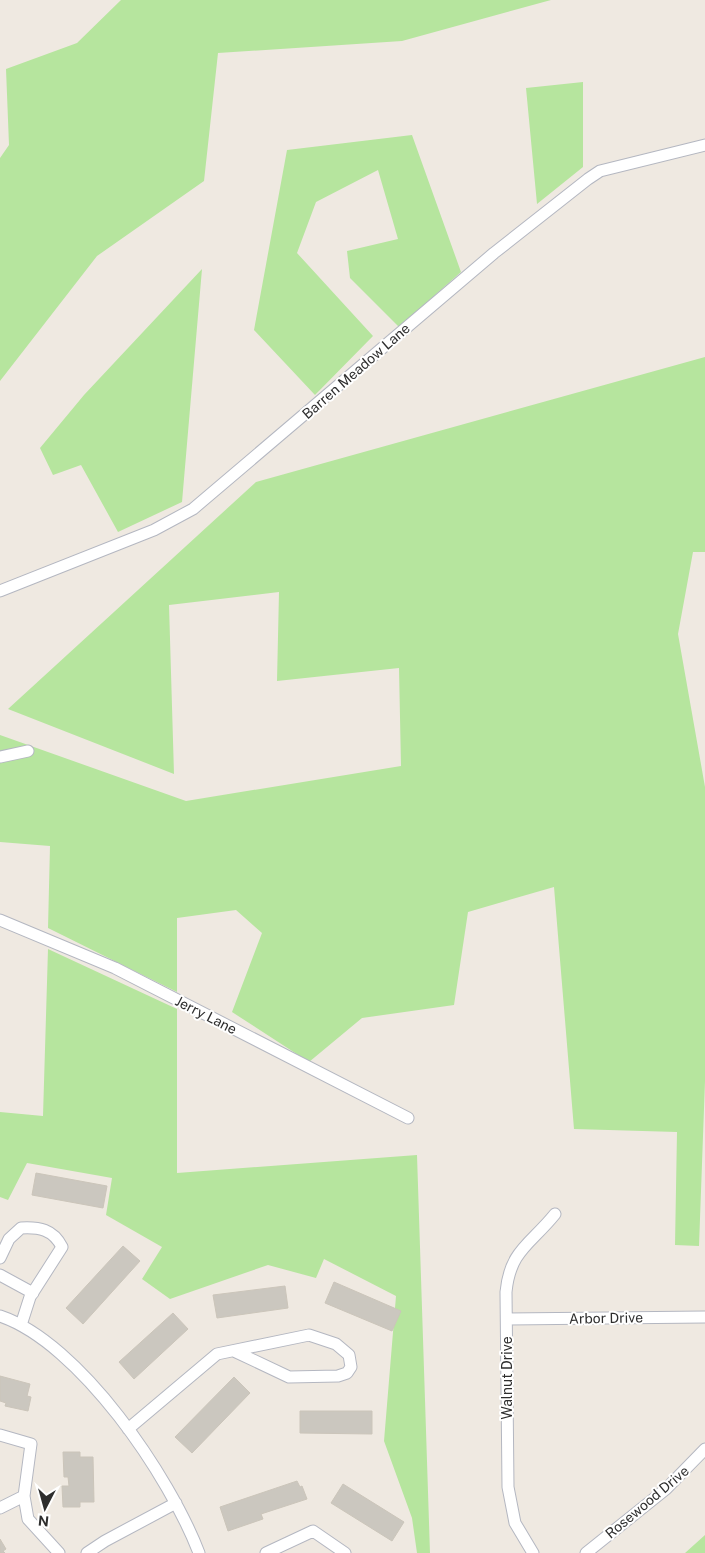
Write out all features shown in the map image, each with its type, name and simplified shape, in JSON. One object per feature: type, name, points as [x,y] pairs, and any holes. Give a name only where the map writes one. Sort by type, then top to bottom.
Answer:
[{"type":"street","name":"Barren Meadow Lane","points":[[0,591],[154,530],[192,508],[494,253],[588,179],[600,172],[705,145]]},
{"type":"street","points":[[0,757],[28,751]]},
{"type":"street","name":"Jerry Lane","points":[[0,920],[115,968],[408,1118]]},
{"type":"street","name":"Walnut Drive","points":[[533,1553],[516,1523],[509,1496],[508,1276],[515,1257],[556,1214]]},
{"type":"street","points":[[0,1258],[9,1238],[21,1228],[39,1227],[57,1236],[62,1247],[33,1293],[21,1325]]},
{"type":"street","points":[[0,1275],[33,1293]]},
{"type":"street","points":[[0,1316],[21,1325],[42,1340],[75,1369],[128,1429],[176,1503],[199,1553]]},
{"type":"street","name":"Arbor Drive","points":[[507,1319],[705,1317]]},
{"type":"street","points":[[128,1429],[217,1354],[309,1336],[336,1344],[349,1355],[352,1367],[347,1372],[338,1376],[289,1377],[234,1351]]},
{"type":"street","points":[[0,1435],[31,1444],[24,1496],[28,1519],[59,1553]]},
{"type":"street","name":"Rosewood Drive","points":[[586,1553],[666,1489],[705,1449]]},
{"type":"street","points":[[0,1508],[24,1496]]},
{"type":"street","points":[[94,1551],[176,1503]]},
{"type":"street","points":[[266,1553],[313,1531],[345,1553]]},
{"type":"green space","points":[[121,0],[551,0],[402,41],[218,53],[204,181],[97,256],[0,381],[0,158],[9,145],[6,69],[77,43]]},
{"type":"green space","points":[[583,82],[583,167],[537,204],[526,88]]},
{"type":"green space","points":[[412,135],[461,272],[399,327],[350,278],[347,251],[398,239],[378,170],[316,202],[297,253],[373,336],[315,395],[254,330],[287,150]]},
{"type":"green space","points":[[202,269],[182,502],[118,532],[81,465],[53,475],[40,448],[84,395]]},
{"type":"green space","points":[[705,357],[705,552],[693,552],[678,634],[705,787],[705,1081],[699,1246],[675,1245],[677,1132],[574,1129],[554,887],[468,912],[454,1005],[362,1018],[309,1062],[232,1012],[262,933],[236,910],[177,918],[177,992],[48,928],[50,846],[0,842],[0,735],[186,801],[401,766],[399,668],[277,681],[279,592],[169,605],[174,774],[8,709],[256,482]]},
{"type":"green space","points":[[48,949],[177,1009],[177,1173],[417,1155],[430,1553],[417,1553],[412,1518],[384,1441],[396,1296],[324,1259],[316,1278],[268,1265],[170,1299],[142,1279],[162,1247],[106,1215],[112,1178],[27,1163],[8,1200],[0,1197],[0,1112],[43,1116]]},
{"type":"green space","points":[[705,1535],[705,1553],[685,1553]]},
{"type":"building","points":[[36,1173],[107,1186],[103,1208],[32,1195]]},
{"type":"building","points":[[123,1246],[140,1261],[83,1324],[66,1308]]},
{"type":"building","points":[[334,1282],[401,1311],[392,1331],[325,1303]]},
{"type":"building","points":[[285,1286],[288,1308],[217,1318],[213,1295]]},
{"type":"building","points":[[173,1313],[188,1329],[134,1379],[119,1362]]},
{"type":"building","points":[[0,1376],[30,1384],[27,1396],[31,1397],[28,1411],[5,1406],[6,1403],[0,1401]]},
{"type":"building","points":[[234,1377],[250,1393],[192,1453],[175,1437]]},
{"type":"building","points":[[300,1411],[372,1411],[372,1434],[300,1433]]},
{"type":"building","points":[[63,1452],[80,1452],[80,1457],[93,1457],[94,1502],[80,1502],[80,1507],[63,1507],[62,1486],[69,1486],[68,1477],[64,1477]]},
{"type":"building","points":[[297,1481],[300,1487],[302,1486],[307,1499],[261,1514],[263,1519],[228,1531],[220,1507]]},
{"type":"building","points":[[343,1484],[404,1522],[392,1541],[331,1503]]},
{"type":"building","points":[[0,1539],[6,1549],[3,1551],[5,1553],[0,1553]]}]
